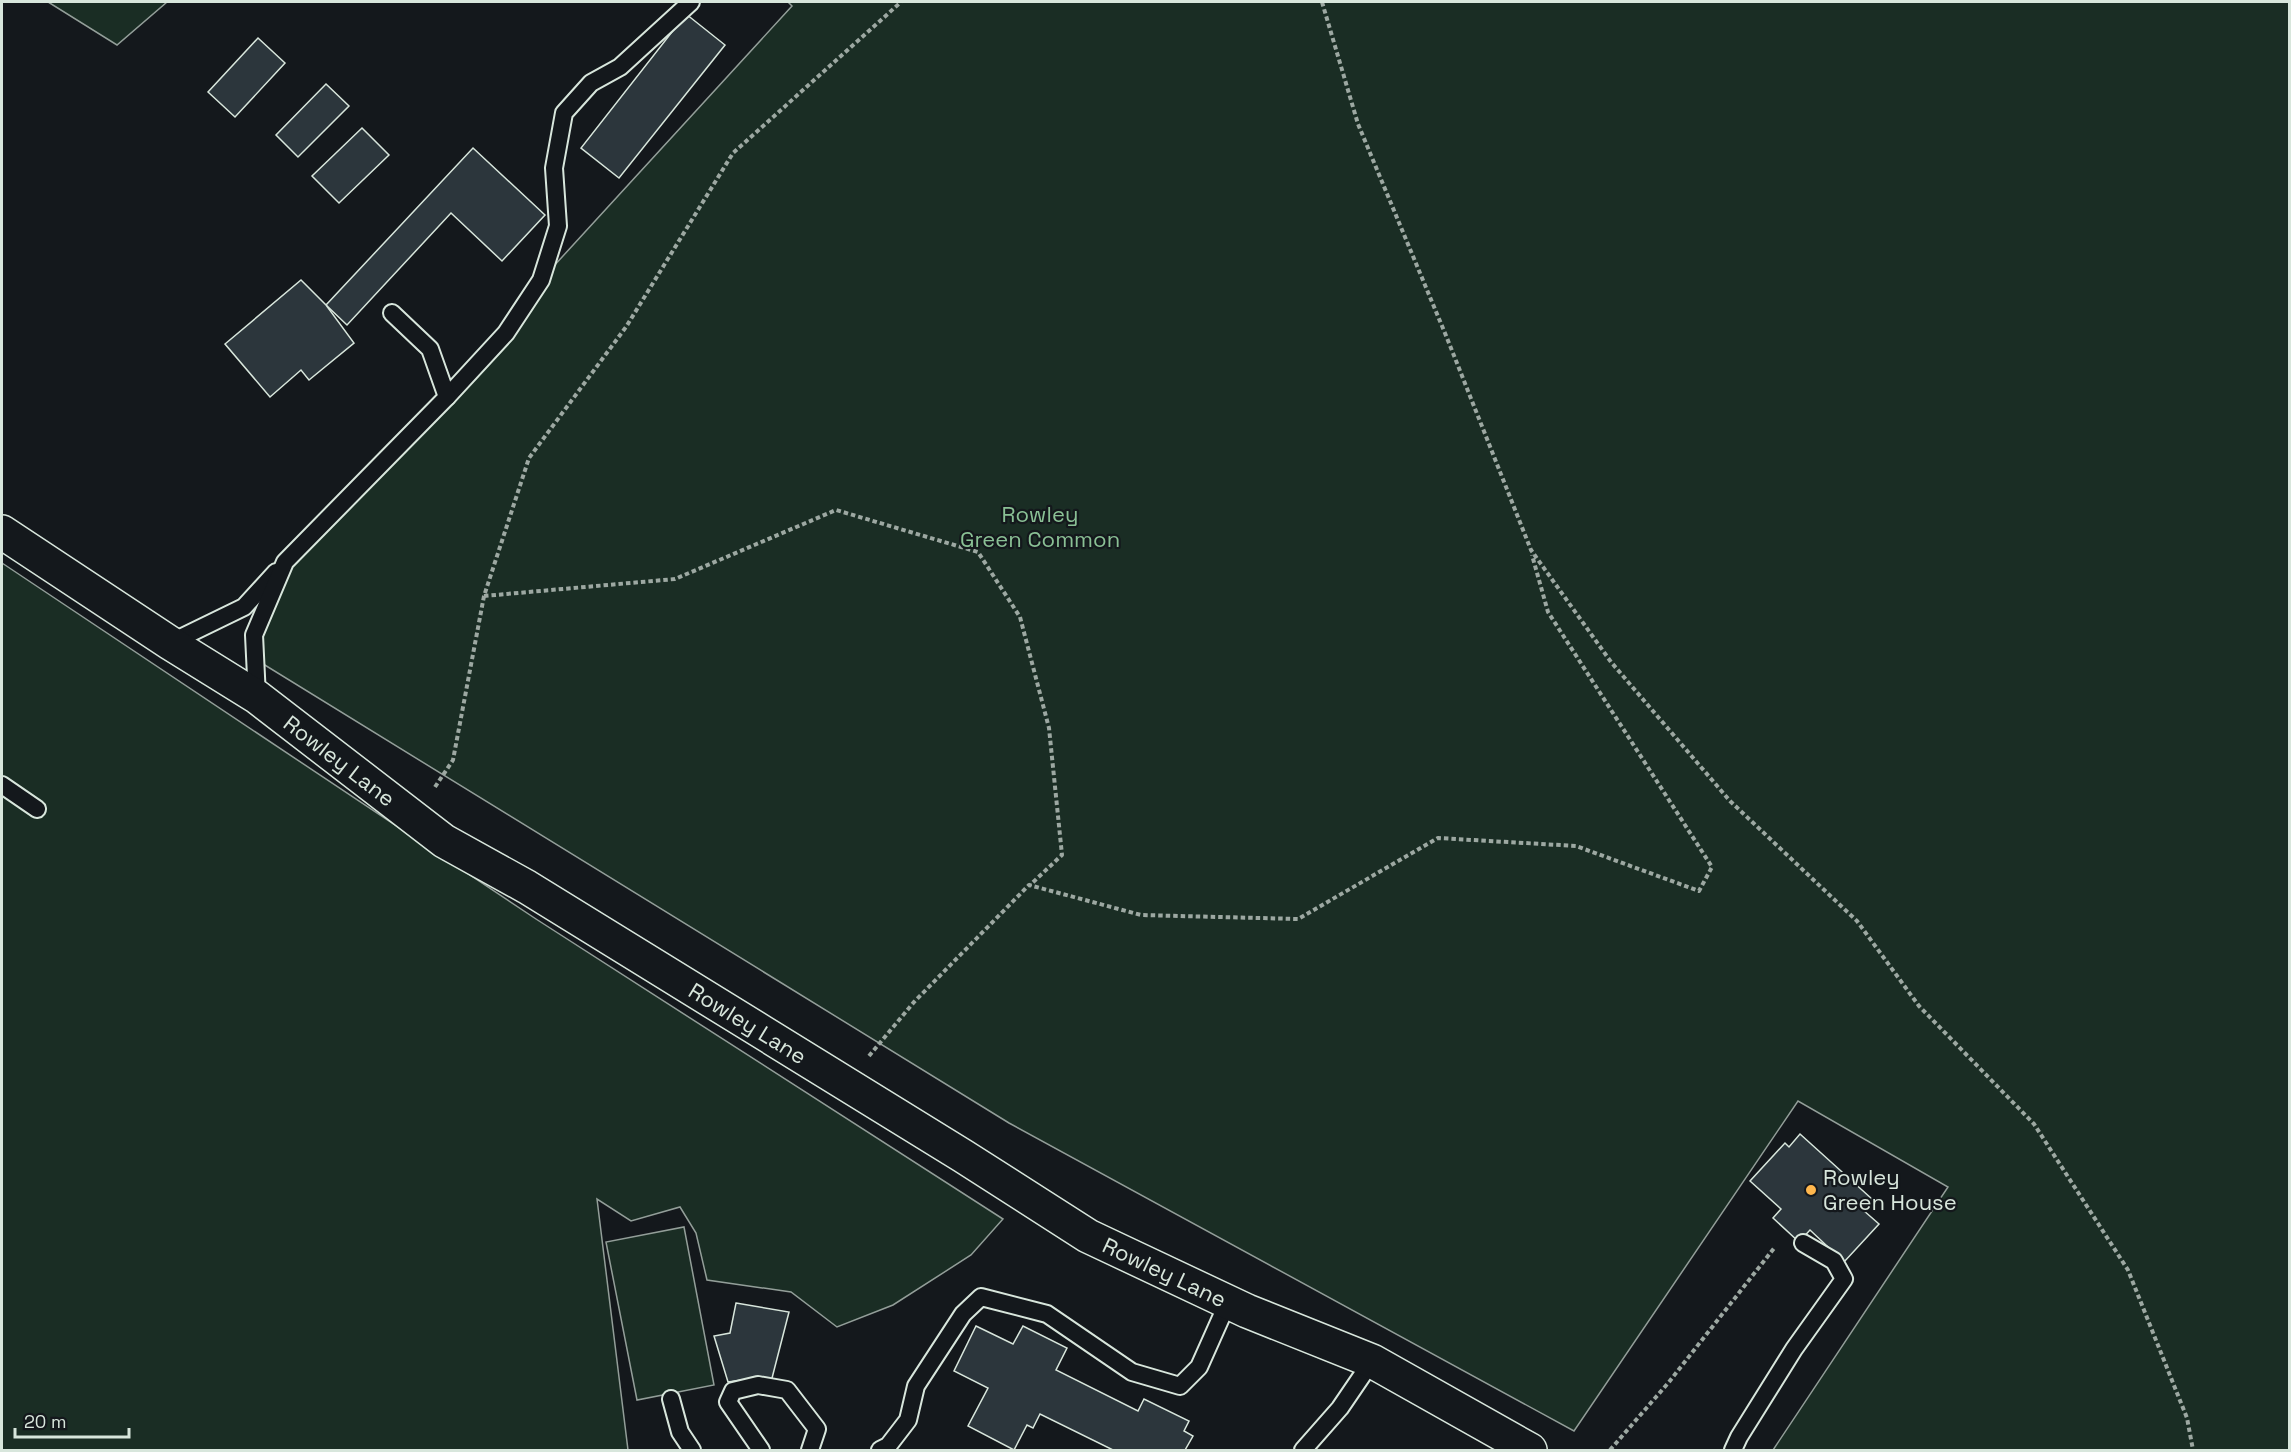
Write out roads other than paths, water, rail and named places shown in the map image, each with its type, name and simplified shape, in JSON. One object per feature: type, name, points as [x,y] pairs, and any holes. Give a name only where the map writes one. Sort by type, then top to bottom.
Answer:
[{"type":"street","name":"Rowley Lane","points":[[2,532],[170,643],[257,697],[444,841],[527,887],[1088,1236],[1228,1302],[1372,1361],[1530,1450]]},
{"type":"lane","points":[[170,643],[244,607],[506,333],[541,280],[558,226],[554,168],[564,113],[591,82],[620,67],[691,2]]},
{"type":"lane","points":[[392,313],[430,349],[447,397]]},
{"type":"lane","points":[[257,697],[254,635],[285,562]]},
{"type":"lane","points":[[2,785],[37,809]]},
{"type":"lane","points":[[1733,1450],[1794,1349],[1844,1279],[1833,1261],[1803,1243]]},
{"type":"lane","points":[[880,1450],[888,1446],[908,1420],[916,1386],[963,1314],[981,1297],[1047,1314],[1132,1372],[1180,1386],[1199,1367],[1228,1302]]},
{"type":"lane","points":[[1303,1450],[1340,1408],[1372,1361]]},
{"type":"lane","points":[[762,1450],[728,1402],[733,1391],[758,1386],[787,1390],[817,1429],[810,1450]]},
{"type":"lane","points":[[671,1398],[680,1432],[692,1450]]},
{"type":"place","name":"Rowley Green House","points":[[1811,1190]]},
{"type":"park label","name":"Rowley Green Common","points":[[1040,526]]}]
